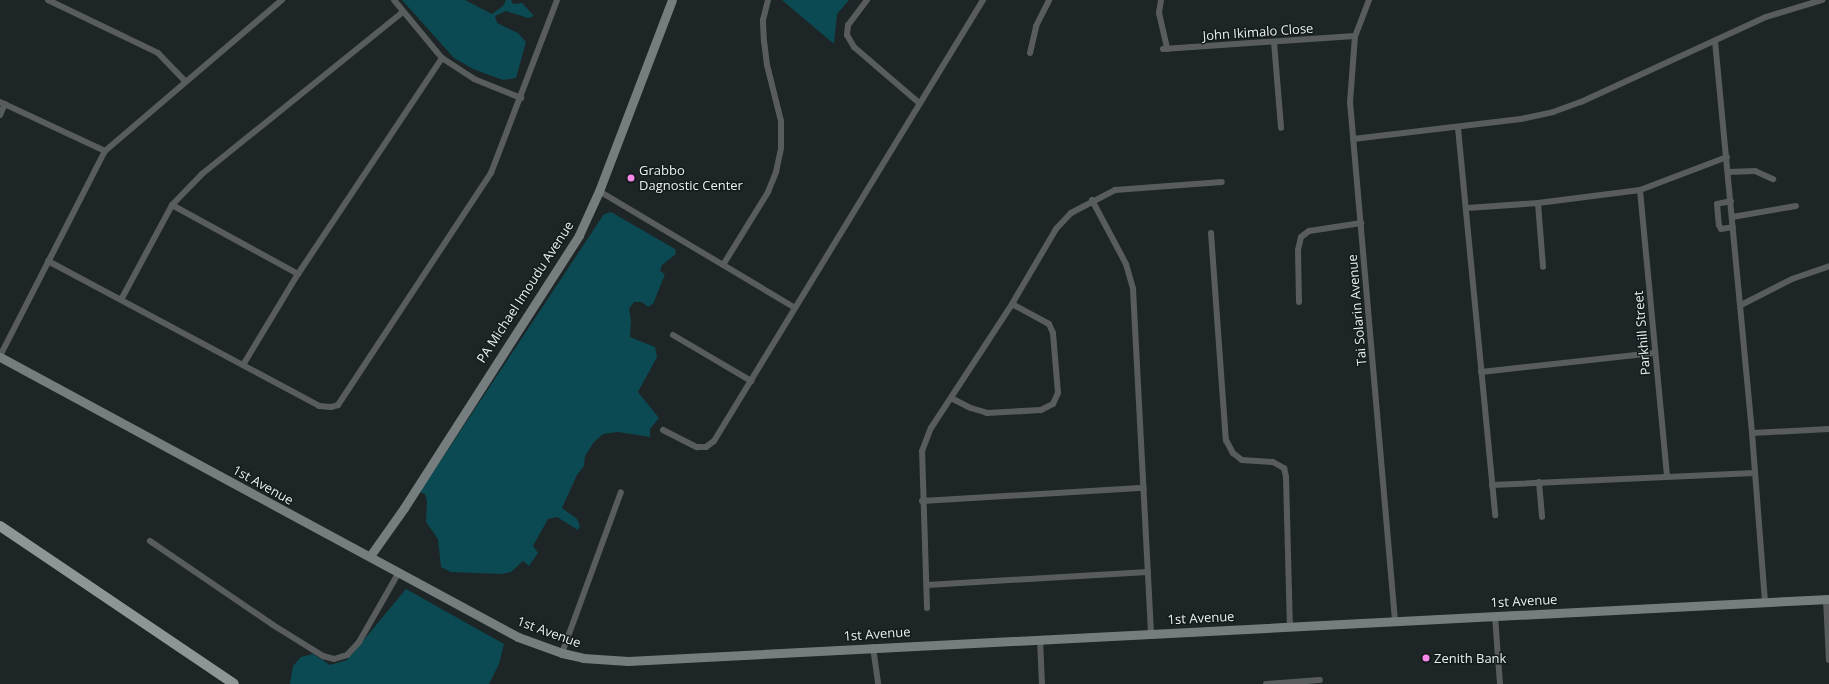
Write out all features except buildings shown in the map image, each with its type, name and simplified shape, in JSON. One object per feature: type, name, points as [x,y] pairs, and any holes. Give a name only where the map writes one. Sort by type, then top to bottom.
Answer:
[{"type":"main road","points":[[0,526],[234,684]]},
{"type":"street","points":[[48,0],[158,53],[184,80]]},
{"type":"street","points":[[270,0],[274,6]]},
{"type":"street","points":[[0,357],[105,151],[184,80],[282,0]]},
{"type":"street","points":[[394,0],[442,58],[474,79],[521,98]]},
{"type":"street","points":[[48,261],[122,298],[319,406],[331,408],[338,405],[481,192],[491,173],[521,98],[557,0]]},
{"type":"street","name":"PA Michael Imoudu Avenue","points":[[370,556],[404,508],[579,235],[599,191],[672,0]]},
{"type":"street","points":[[723,265],[768,192],[781,148],[781,121],[767,65],[764,42],[763,20],[768,0]]},
{"type":"street","points":[[867,0],[848,25],[847,35],[854,47],[918,103]]},
{"type":"street","points":[[662,430],[697,447],[706,447],[714,441],[918,103],[982,0]]},
{"type":"street","points":[[1030,53],[1036,26],[1049,0]]},
{"type":"street","name":"John Ikimalo Close","points":[[1161,0],[1160,13],[1165,49],[1355,36]]},
{"type":"street","name":"Tai Solarin Avenue","points":[[1369,0],[1355,36],[1350,102],[1395,621]]},
{"type":"street","points":[[1353,139],[1458,128],[1521,119],[1581,102],[1766,18],[1822,0]]},
{"type":"street","points":[[122,298],[172,205],[202,174],[404,12]]},
{"type":"street","points":[[1715,41],[1741,305],[1765,603]]},
{"type":"street","points":[[1274,42],[1281,128]]},
{"type":"street","points":[[243,365],[298,274],[442,58]]},
{"type":"street","points":[[0,115],[3,103],[105,151]]},
{"type":"street","points":[[1458,128],[1467,208],[1495,515]]},
{"type":"street","points":[[1467,208],[1538,203],[1640,190],[1727,157]]},
{"type":"street","points":[[1728,172],[1755,171],[1773,179]]},
{"type":"street","points":[[928,608],[922,502],[922,451],[931,428],[1012,304],[1056,229],[1071,213],[1092,200],[1115,190],[1138,186],[1222,182]]},
{"type":"street","name":"Parkhill Street","points":[[1640,190],[1654,353],[1667,475]]},
{"type":"street","points":[[599,191],[795,308]]},
{"type":"street","points":[[1092,200],[1132,277],[1151,634]]},
{"type":"street","points":[[1731,201],[1718,204],[1719,225],[1722,228],[1733,227]]},
{"type":"street","points":[[1538,203],[1543,267]]},
{"type":"street","points":[[172,205],[298,274]]},
{"type":"street","points":[[1732,217],[1796,206]]},
{"type":"street","points":[[1299,302],[1298,250],[1301,237],[1310,231],[1361,223]]},
{"type":"street","points":[[1211,233],[1226,440],[1233,453],[1242,460],[1273,462],[1284,468],[1286,477],[1290,626]]},
{"type":"street","points":[[1741,305],[1792,280],[1829,266]]},
{"type":"street","points":[[951,398],[971,408],[987,413],[1041,410],[1053,404],[1058,393],[1053,333],[1049,324],[1012,304]]},
{"type":"street","points":[[673,335],[750,381]]},
{"type":"street","points":[[1481,372],[1654,353]]},
{"type":"street","name":"1st Avenue","points":[[0,357],[342,544],[370,556],[518,637],[562,654],[583,658],[628,661],[873,647],[1828,599]]},
{"type":"street","points":[[1752,433],[1829,430]]},
{"type":"street","points":[[1492,485],[1667,475],[1755,473]]},
{"type":"street","points":[[1539,482],[1542,517]]},
{"type":"street","points":[[922,502],[1144,488]]},
{"type":"street","points":[[562,654],[621,492]]},
{"type":"street","points":[[150,541],[286,633],[323,656],[334,659],[347,655],[359,642],[399,572]]},
{"type":"street","points":[[927,585],[1148,572]]},
{"type":"street","points":[[1828,599],[1829,660]]},
{"type":"street","points":[[1496,616],[1500,684]]},
{"type":"street","points":[[1040,639],[1042,684]]},
{"type":"street","points":[[873,647],[878,684]]},
{"type":"street","points":[[1266,684],[1320,680]]},
{"type":"shaded area","points":[[402,0],[465,0],[492,14],[503,6],[506,0],[511,0],[513,4],[522,3],[534,16],[528,18],[506,11],[495,16],[497,23],[518,33],[526,42],[516,78],[503,80],[473,69],[454,58]]},
{"type":"shaded area","points":[[782,0],[849,0],[837,14],[834,44]]},
{"type":"shaded area","points":[[611,212],[675,249],[676,254],[662,265],[660,271],[665,274],[653,304],[648,307],[642,302],[634,302],[629,309],[631,320],[630,337],[655,347],[657,357],[638,392],[659,418],[650,429],[650,437],[618,432],[603,434],[594,442],[585,456],[584,466],[577,475],[562,508],[577,519],[580,526],[578,530],[557,517],[548,519],[533,546],[538,553],[529,566],[523,561],[511,572],[501,574],[451,572],[441,567],[438,539],[426,522],[427,501],[425,494],[420,492],[604,214]]},
{"type":"shaded area","points":[[406,589],[504,644],[499,664],[489,684],[290,684],[293,666],[301,657],[313,654],[330,665],[347,660]]},
{"type":"place","name":"Grabbo Dagnostic Center","points":[[631,178]]},
{"type":"place","name":"Zenith Bank","points":[[1426,658]]}]
